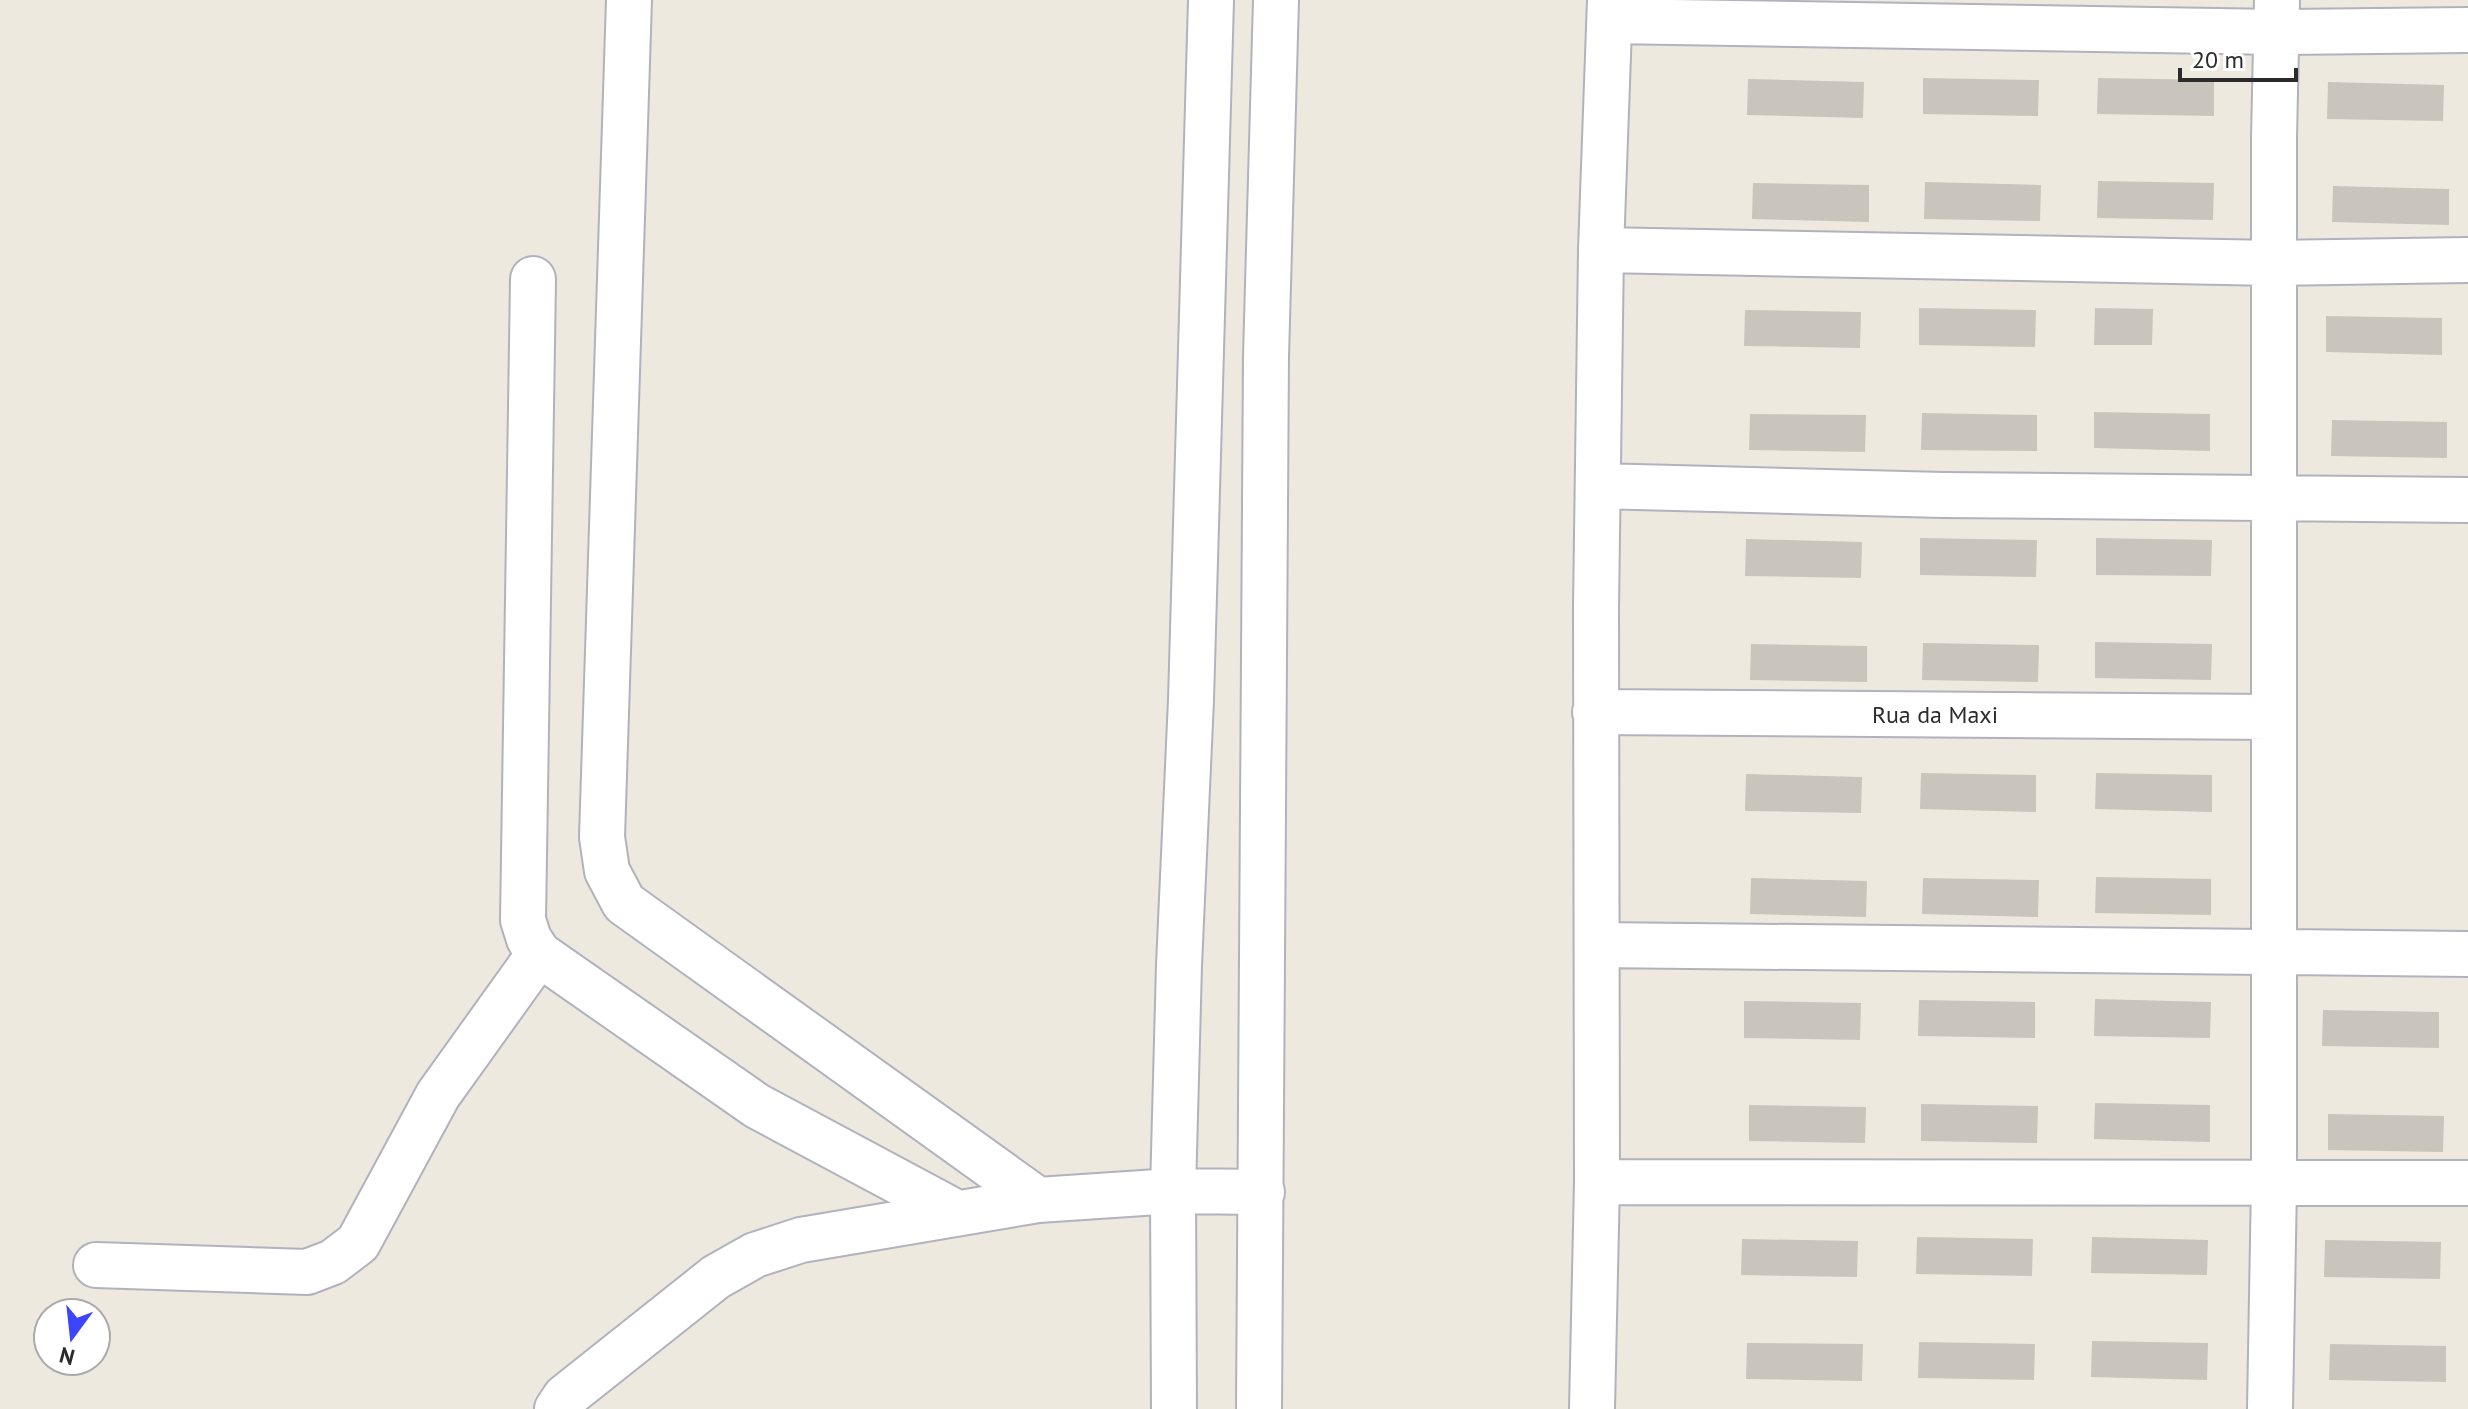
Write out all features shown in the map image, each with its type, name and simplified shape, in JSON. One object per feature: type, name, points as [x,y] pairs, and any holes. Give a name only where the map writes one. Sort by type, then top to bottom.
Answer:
[{"type":"street","points":[[629,0],[602,837],[607,871],[624,903],[1038,1200]]},
{"type":"street","points":[[1174,1409],[1173,1191],[1211,0]]},
{"type":"street","points":[[1259,1409],[1265,387],[1276,0]]},
{"type":"street","points":[[1592,1409],[1597,1182],[1595,712],[1601,250],[1611,10],[2277,16],[2468,30]]},
{"type":"street","points":[[2270,1409],[2274,1184],[2277,16]]},
{"type":"street","points":[[1601,250],[2274,263],[2468,260]]},
{"type":"street","points":[[533,279],[523,920],[529,939],[539,954],[757,1106],[957,1213]]},
{"type":"street","points":[[1598,486],[1943,495],[2468,500]]},
{"type":"street","name":"Rua da Maxi","points":[[1595,712],[2274,717]]},
{"type":"street","points":[[1598,945],[2468,954]]},
{"type":"street","points":[[96,1265],[307,1272],[333,1262],[358,1243],[438,1095],[539,954]]},
{"type":"street","points":[[1597,1182],[2468,1183]]},
{"type":"street","points":[[557,1409],[565,1397],[716,1277],[755,1255],[801,1240],[1038,1200],[1173,1191],[1262,1192]]},
{"type":"building","points":[[1923,78],[2039,80],[2038,116],[1923,114]]},
{"type":"building","points":[[2098,78],[2214,80],[2214,116],[2097,114]]},
{"type":"building","points":[[1748,79],[1864,82],[1863,118],[1747,115]]},
{"type":"building","points":[[2328,82],[2444,85],[2443,121],[2327,119]]},
{"type":"building","points":[[2098,181],[2214,183],[2213,220],[2097,218]]},
{"type":"building","points":[[1925,182],[2041,185],[2040,221],[1924,219]]},
{"type":"building","points":[[1753,183],[1869,185],[1869,222],[1752,219]]},
{"type":"building","points":[[2333,186],[2449,189],[2449,225],[2332,222]]},
{"type":"building","points":[[1919,308],[2036,310],[2035,347],[1919,345]]},
{"type":"building","points":[[2095,308],[2153,309],[2152,345],[2094,345]]},
{"type":"building","points":[[1745,310],[1861,312],[1860,348],[1744,346]]},
{"type":"building","points":[[2326,316],[2442,318],[2442,355],[2326,352]]},
{"type":"building","points":[[2094,412],[2210,414],[2210,451],[2094,448]]},
{"type":"building","points":[[1922,413],[2037,415],[2037,451],[1921,450]]},
{"type":"building","points":[[1750,414],[1866,415],[1865,452],[1749,450]]},
{"type":"building","points":[[2332,420],[2447,422],[2447,458],[2331,456]]},
{"type":"building","points":[[1920,538],[2037,540],[2036,577],[1920,575]]},
{"type":"building","points":[[2096,538],[2212,540],[2211,576],[2096,575]]},
{"type":"building","points":[[1746,539],[1862,542],[1861,578],[1745,576]]},
{"type":"building","points":[[2095,642],[2212,644],[2211,680],[2095,678]]},
{"type":"building","points":[[1923,643],[2039,645],[2038,682],[1922,680]]},
{"type":"building","points":[[1751,644],[1867,646],[1867,682],[1750,680]]},
{"type":"building","points":[[1921,773],[2036,775],[2036,812],[1920,809]]},
{"type":"building","points":[[2096,773],[2212,775],[2212,812],[2095,809]]},
{"type":"building","points":[[1746,774],[1862,777],[1861,813],[1745,811]]},
{"type":"building","points":[[2096,877],[2211,879],[2211,915],[2095,913]]},
{"type":"building","points":[[1751,878],[1867,881],[1866,917],[1750,914]]},
{"type":"building","points":[[1923,878],[2039,880],[2038,917],[1922,914]]},
{"type":"building","points":[[2095,999],[2211,1002],[2210,1038],[2094,1036]]},
{"type":"building","points":[[1919,1000],[2035,1002],[2035,1038],[1918,1036]]},
{"type":"building","points":[[1744,1001],[1861,1003],[1860,1040],[1744,1038]]},
{"type":"building","points":[[2323,1010],[2439,1012],[2439,1048],[2322,1046]]},
{"type":"building","points":[[2095,1103],[2210,1105],[2210,1142],[2094,1139]]},
{"type":"building","points":[[1921,1104],[2038,1106],[2037,1143],[1921,1141]]},
{"type":"building","points":[[1749,1105],[1866,1107],[1865,1143],[1749,1141]]},
{"type":"building","points":[[2328,1114],[2444,1116],[2443,1152],[2328,1150]]},
{"type":"building","points":[[1917,1237],[2033,1239],[2032,1276],[1916,1274]]},
{"type":"building","points":[[2092,1237],[2208,1240],[2207,1275],[2091,1273]]},
{"type":"building","points":[[1742,1239],[1858,1241],[1857,1277],[1741,1275]]},
{"type":"building","points":[[2325,1240],[2441,1242],[2440,1279],[2324,1277]]},
{"type":"building","points":[[2092,1341],[2208,1343],[2207,1380],[2091,1377]]},
{"type":"building","points":[[1919,1342],[2035,1344],[2034,1380],[1918,1378]]},
{"type":"building","points":[[1747,1343],[1863,1344],[1862,1381],[1746,1379]]},
{"type":"building","points":[[2330,1344],[2446,1346],[2446,1382],[2329,1380]]}]
